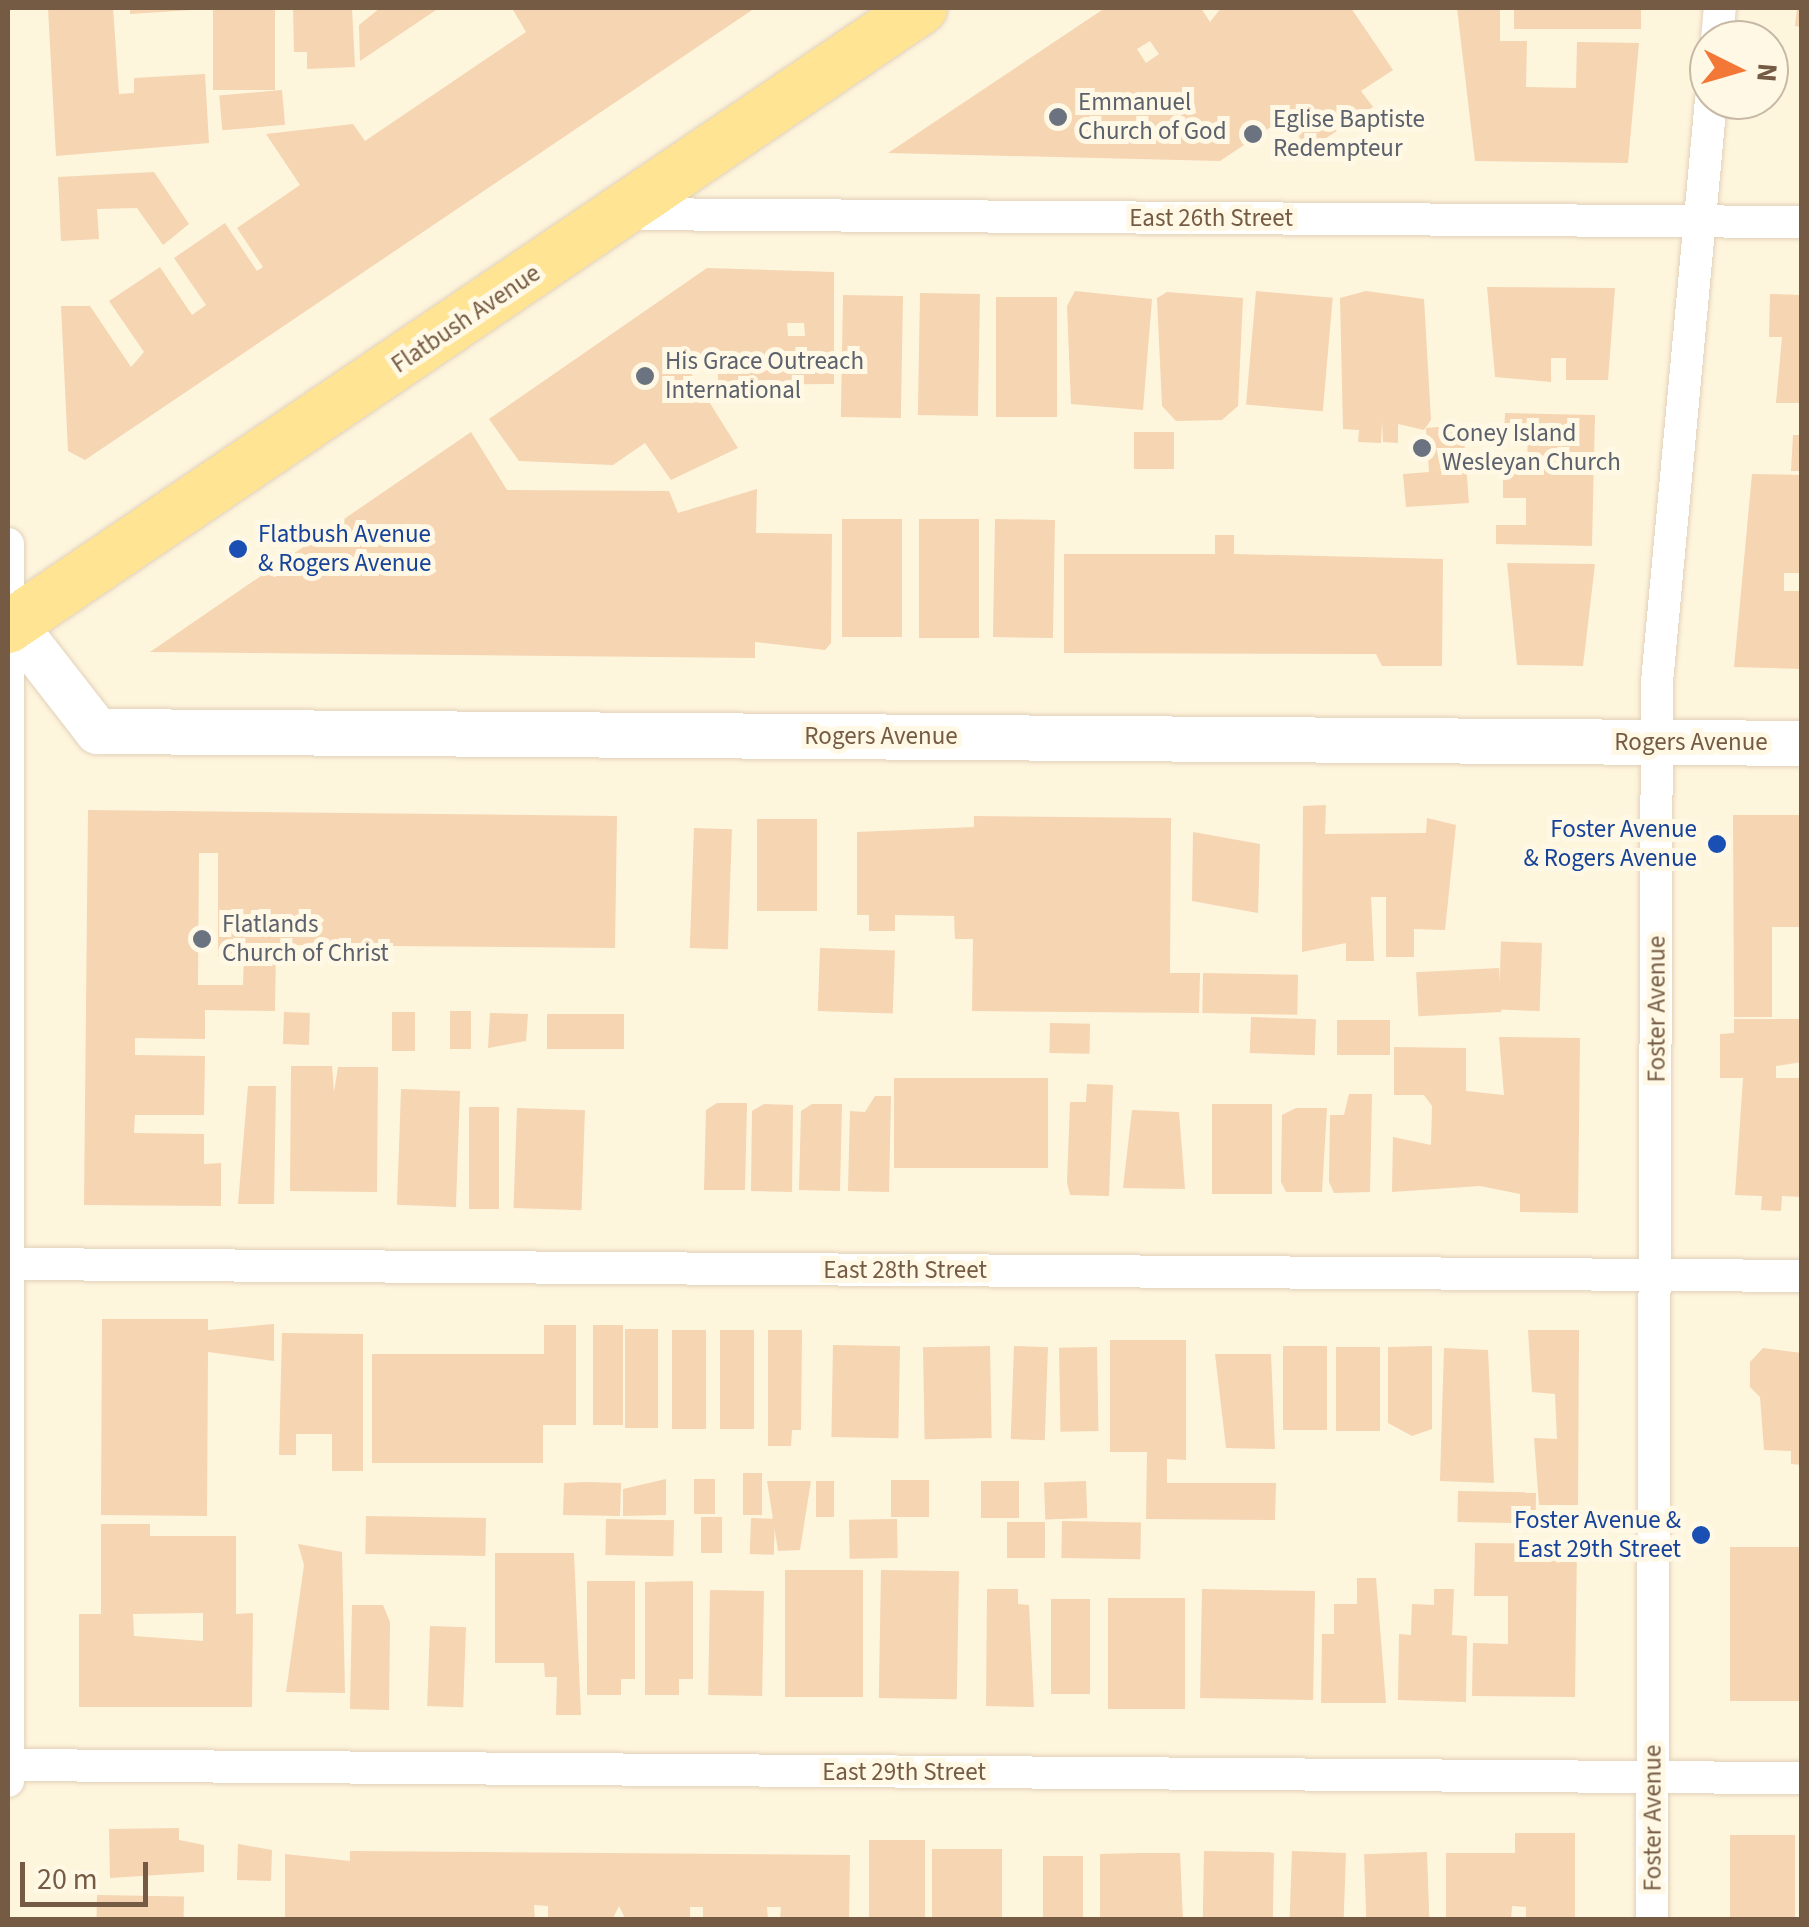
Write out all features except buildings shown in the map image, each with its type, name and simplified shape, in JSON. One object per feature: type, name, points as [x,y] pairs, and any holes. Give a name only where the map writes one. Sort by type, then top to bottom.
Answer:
[{"type":"main road","name":"Flatbush Avenue","points":[[10,625],[921,8]]},
{"type":"main road","name":"Rogers Avenue","points":[[10,625],[97,731],[1802,743]]},
{"type":"street","name":"Foster Avenue","points":[[1652,1920],[1658,742],[1709,120]]},
{"type":"street","name":"East 26th Street","points":[[620,214],[1802,222]]},
{"type":"street","points":[[8,544],[8,1780]]},
{"type":"street","name":"East 28th Street","points":[[10,1264],[1802,1276]]},
{"type":"street","name":"East 29th Street","points":[[8,1765],[1802,1778]]},
{"type":"place","name":"Emmanuel Church of God","points":[[1058,117]]},
{"type":"place","name":"Eglise Baptiste Redempteur","points":[[1253,134]]},
{"type":"place","name":"His Grace Outreach International","points":[[645,376]]},
{"type":"place","name":"Coney Island Wesleyan Church","points":[[1422,448]]},
{"type":"place","name":"Flatbush Avenue & Rogers Avenue","points":[[238,549]]},
{"type":"place","name":"Foster Avenue & Rogers Avenue","points":[[1717,844]]},
{"type":"place","name":"Flatlands Church of Christ","points":[[202,939]]},
{"type":"place","name":"Foster Avenue & East 29th Street","points":[[1701,1535]]}]
